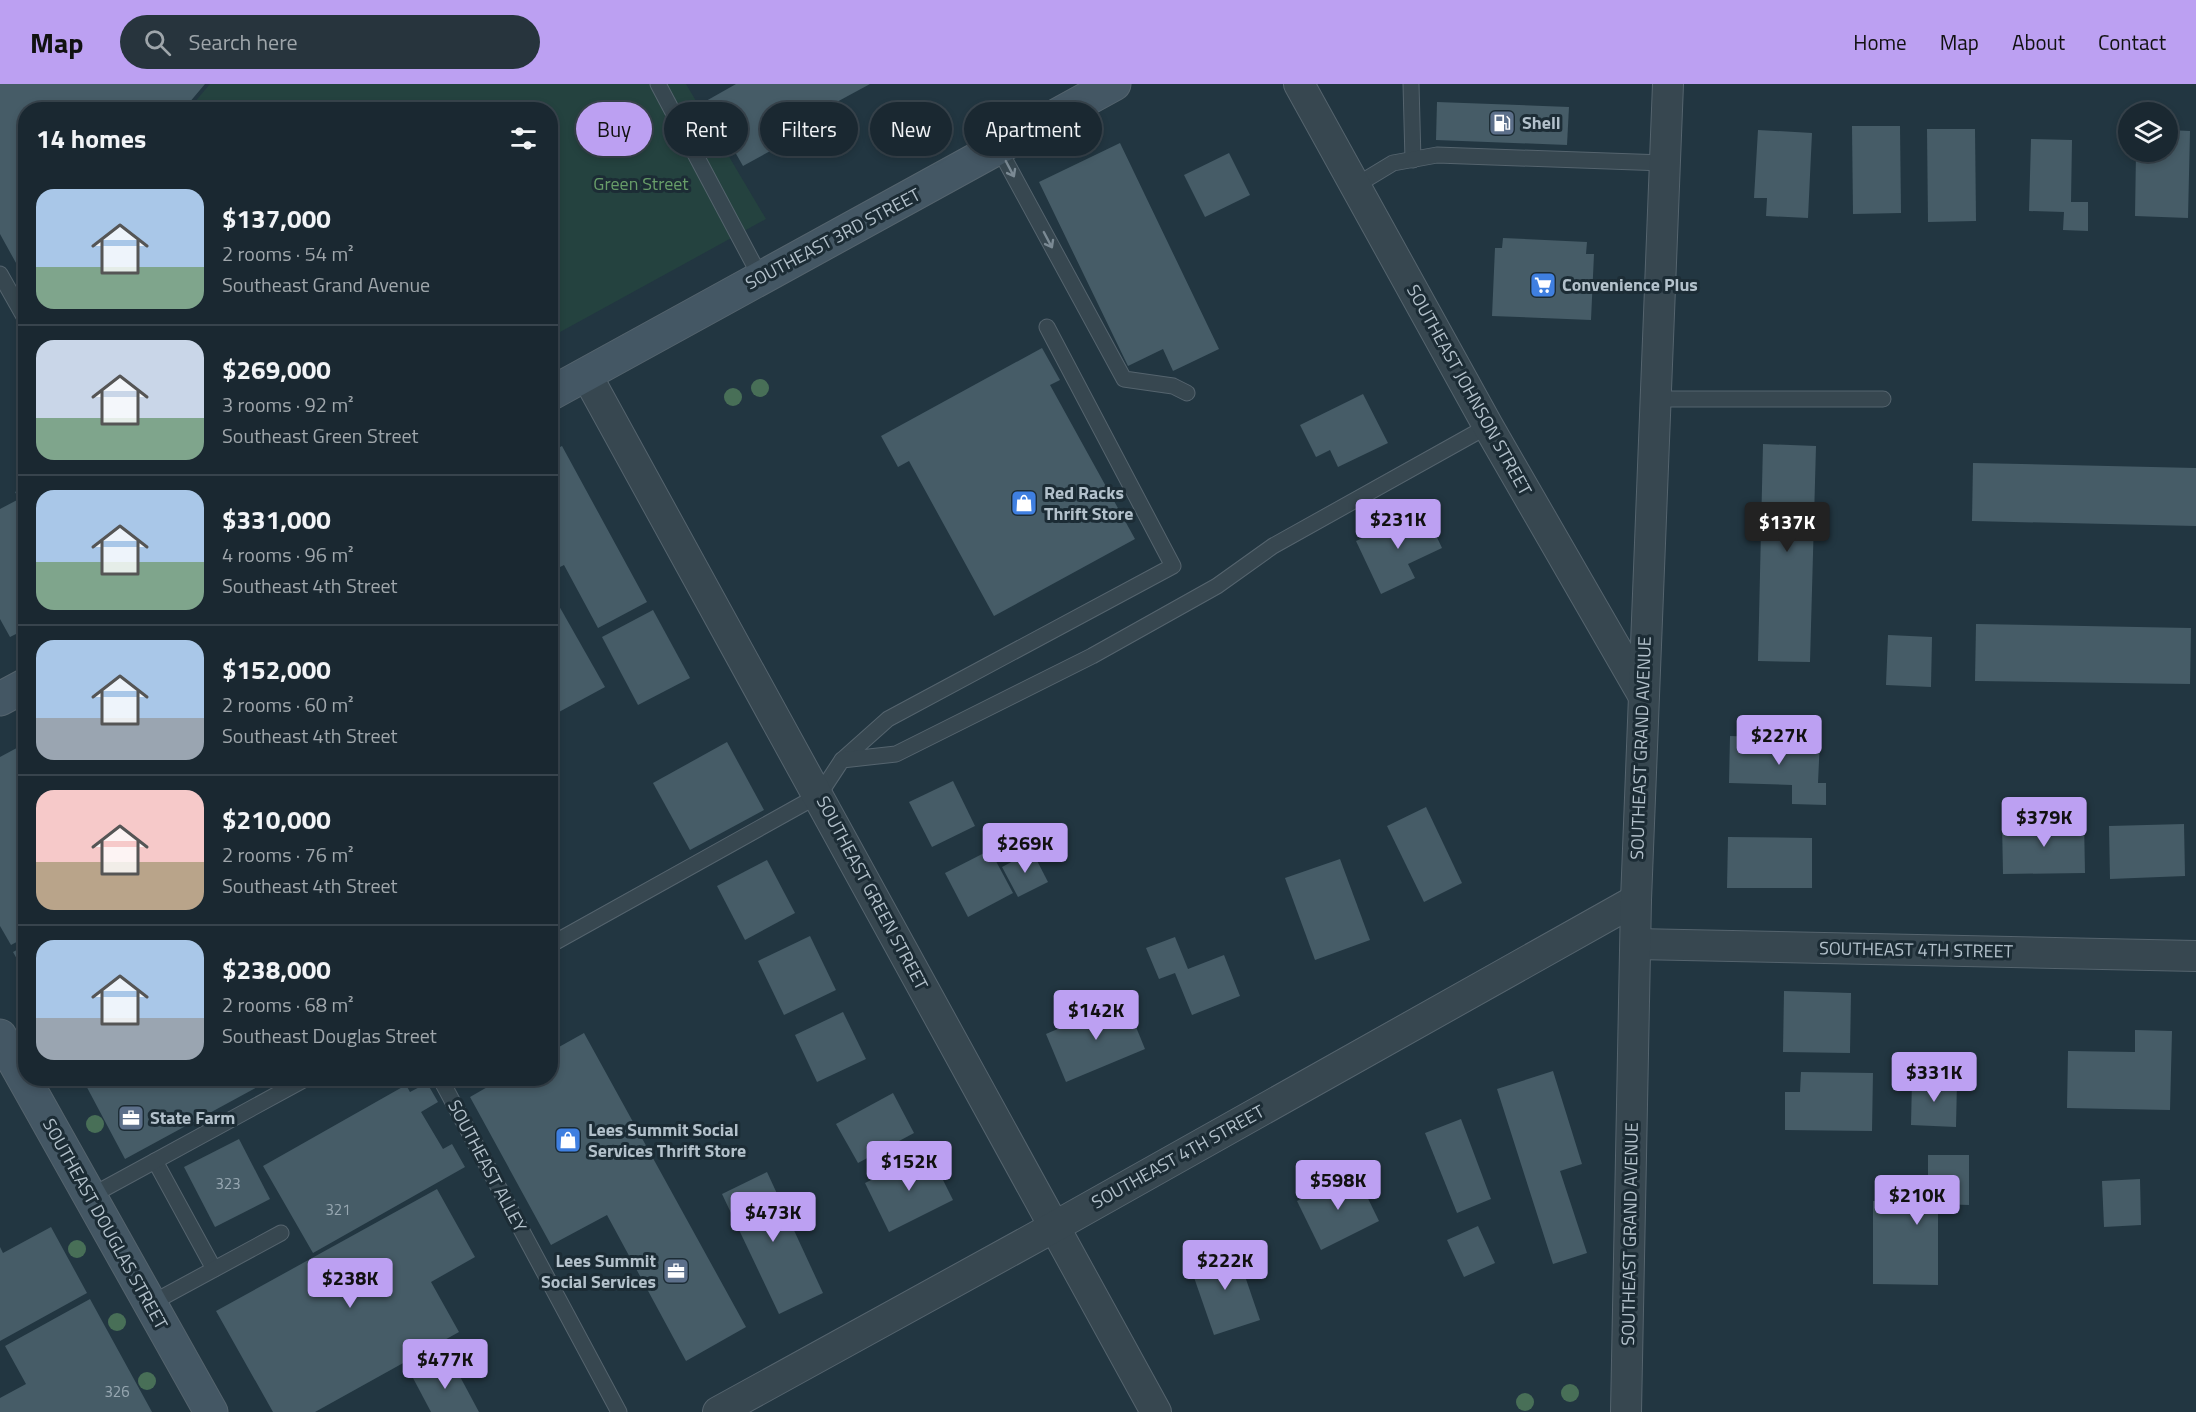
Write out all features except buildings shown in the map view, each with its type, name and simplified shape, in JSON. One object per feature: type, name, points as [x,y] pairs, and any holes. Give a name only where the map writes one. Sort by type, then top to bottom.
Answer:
[{"type":"main road","name":"SOUTHEAST 3RD STREET","points":[[1073,102],[1094,89]]},
{"type":"main road","name":"SOUTHEAST 3RD STREET","points":[[558,390],[986,156]]},
{"type":"main road","points":[[0,699],[18,689]]},
{"type":"main road","name":"SOUTHEAST DOUGLAS STREET","points":[[0,1036],[18,1069]]},
{"type":"main road","name":"SOUTHEAST DOUGLAS STREET","points":[[28,1086],[211,1412]]},
{"type":"street","name":"SOUTHEAST JOHNSON STREET","points":[[1299,84],[1488,426],[1643,695]]},
{"type":"street","name":"SOUTHEAST GRAND AVENUE","points":[[1626,1412],[1636,900],[1668,84]]},
{"type":"street","name":"SOUTHEAST GREEN STREET","points":[[586,374],[1156,1412]]},
{"type":"street","name":"SOUTHEAST 4TH STREET","points":[[718,1412],[1054,1227],[1636,900]]},
{"type":"street","name":"SOUTHEAST 4TH STREET","points":[[1636,944],[2196,956]]},
{"type":"lane","points":[[658,84],[761,278]]},
{"type":"lane","points":[[1411,84],[1413,160]]},
{"type":"lane","points":[[1355,186],[1393,163],[1437,155],[1664,163]]},
{"type":"lane","points":[[1003,156],[1101,341],[1124,379],[1139,383],[1173,386],[1187,393]]},
{"type":"lane","points":[[0,274],[18,306]]},
{"type":"lane","points":[[558,941],[819,795],[842,760],[888,719],[1173,566],[1047,327]]},
{"type":"lane","points":[[1654,399],[1884,399]]},
{"type":"lane","points":[[842,760],[896,754],[1092,656],[1217,585],[1273,546],[1488,426]]},
{"type":"lane","points":[[89,1197],[292,1086]]},
{"type":"lane","name":"SOUTHEAST ALLEY","points":[[444,1086],[619,1412]]},
{"type":"lane","points":[[155,1161],[214,1269]]},
{"type":"lane","points":[[150,1304],[281,1233]]},
{"type":"green space","name":"Green Street","points":[[210,84],[686,84],[697,102],[664,102],[664,156],[729,156],[766,219],[558,333],[558,102],[195,102]]},
{"type":"place","name":"Shell","points":[[1502,123]]},
{"type":"place","name":"Convenience Plus","points":[[1543,285]]},
{"type":"place","name":"Red Racks Thrift Store","points":[[1024,503]]},
{"type":"place","name":"State Farm","points":[[131,1118]]},
{"type":"place","name":"Lees Summit Social Services Thrift Store","points":[[568,1140]]},
{"type":"place","name":"Lees Summit Social Services","points":[[676,1271]]}]
